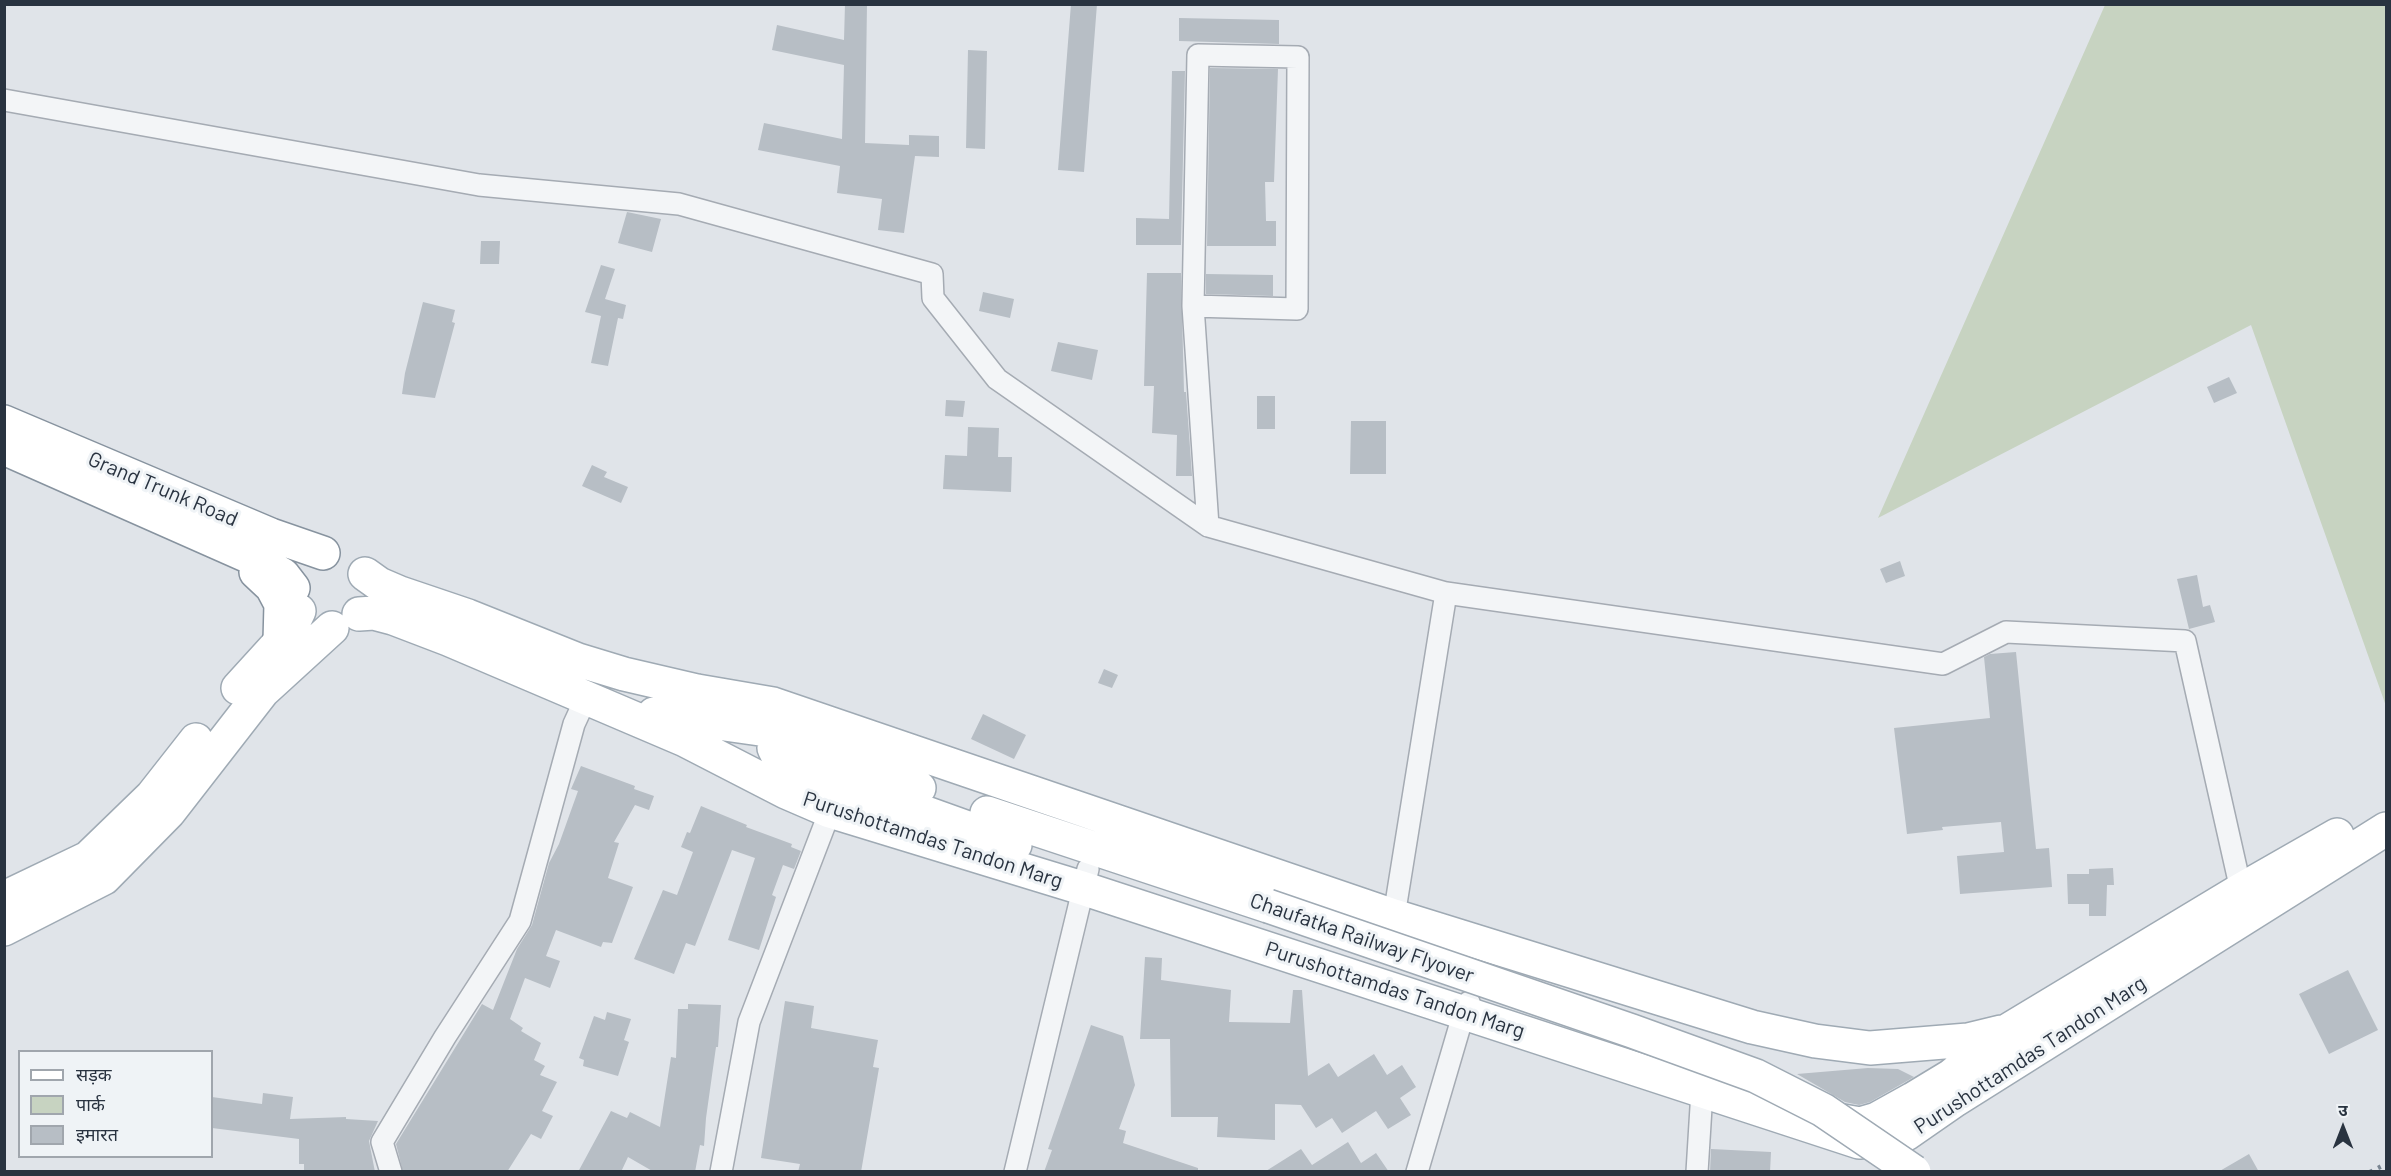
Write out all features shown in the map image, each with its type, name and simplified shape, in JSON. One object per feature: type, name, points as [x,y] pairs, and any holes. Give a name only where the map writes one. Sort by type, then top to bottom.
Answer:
[{"type":"main road","name":"Grand Trunk Road","points":[[4,422],[272,535],[323,553]]},
{"type":"main road","name":"Grand Trunk Road","points":[[4,448],[257,560],[283,575],[296,600]]},
{"type":"main road","points":[[236,550],[272,587],[281,604],[292,647]]},
{"type":"main road","points":[[292,647],[289,632],[296,600],[296,576],[302,566],[312,557],[323,553],[336,553],[347,556],[365,574],[400,593],[468,616],[578,660],[624,674],[697,691],[772,704],[1394,916],[1752,1027],[1815,1041],[1869,1048],[1968,1040],[2007,1031]]},
{"type":"main road","points":[[4,898],[88,858],[152,796],[292,647],[345,621],[368,598],[365,574]]},
{"type":"main road","points":[[296,600],[308,620],[320,626],[345,621]]},
{"type":"main road","name":"Purushottamdas Tandon Marg","points":[[345,621],[374,613],[408,624],[685,740],[786,792],[830,811],[1085,878]]},
{"type":"main road","points":[[292,647],[321,648],[341,636],[364,629],[408,624]]},
{"type":"main road","points":[[624,674],[754,725]]},
{"type":"main road","points":[[4,929],[104,878],[169,812],[259,680]]},
{"type":"main road","points":[[595,702],[754,725]]},
{"type":"main road","points":[[754,725],[747,739],[755,764],[786,792]]},
{"type":"main road","name":"Chaufatka Railway Flyover","points":[[754,725],[795,735],[887,776],[963,804],[1632,1031],[1756,1077],[1823,1110],[1914,1172]]},
{"type":"main road","points":[[795,735],[781,735],[777,739],[774,748],[779,758],[978,832],[1085,878],[1468,1006],[1814,1117],[1860,1124],[1877,1119],[1951,1076],[2007,1031],[2241,890],[2386,807]]},
{"type":"main road","name":"Purushottamdas Tandon Marg","points":[[1468,1006],[1702,1091],[1859,1142],[1886,1139],[1905,1134],[1955,1100],[2386,829]]},
{"type":"street","points":[[1193,306],[1297,309],[1298,57],[1198,55],[1193,306],[1208,526]]},
{"type":"street","points":[[4,100],[479,185],[680,204],[932,274],[933,298],[997,379],[1208,526],[1446,593],[1943,664],[2006,632],[2185,641],[2241,890]]},
{"type":"street","points":[[1394,916],[1446,593]]},
{"type":"street","points":[[391,1172],[382,1142],[445,1037],[520,921],[574,724],[595,702]]},
{"type":"street","points":[[721,1172],[748,1022],[830,811]]},
{"type":"street","points":[[1016,1171],[1085,878]]},
{"type":"street","points":[[1417,1172],[1468,1006]]},
{"type":"street","points":[[1696,1172],[1702,1091]]},
{"type":"green space","points":[[2105,5],[2386,5],[2386,706],[2251,325],[1878,518]]},
{"type":"building","points":[[845,4],[867,4],[865,143],[909,145],[909,135],[939,136],[939,157],[915,156],[904,233],[878,230],[882,199],[837,193],[840,166],[758,150],[764,123],[842,139],[844,65],[772,50],[777,25],[844,40]]},
{"type":"building","points":[[1071,4],[1097,4],[1084,172],[1058,170]]},
{"type":"building","points":[[1179,18],[1279,20],[1279,44],[1179,41]]},
{"type":"building","points":[[968,50],[987,51],[985,149],[966,148]]},
{"type":"building","points":[[1210,68],[1278,69],[1274,182],[1265,182],[1266,221],[1276,221],[1276,246],[1207,246]]},
{"type":"building","points":[[1172,71],[1185,71],[1181,245],[1136,245],[1136,218],[1169,219]]},
{"type":"building","points":[[627,212],[661,219],[652,252],[618,243]]},
{"type":"building","points":[[481,241],[500,241],[499,264],[480,264]]},
{"type":"building","points":[[601,265],[615,269],[605,299],[626,305],[623,319],[618,318],[608,366],[591,363],[601,316],[585,312]]},
{"type":"building","points":[[1147,273],[1181,273],[1184,392],[1186,392],[1192,476],[1176,476],[1177,435],[1152,433],[1154,386],[1144,386]]},
{"type":"building","points":[[1206,274],[1273,275],[1273,296],[1206,294]]},
{"type":"building","points":[[983,292],[1014,299],[1010,318],[979,311]]},
{"type":"building","points":[[423,302],[455,310],[452,322],[455,323],[435,398],[402,394]]},
{"type":"building","points":[[1058,342],[1098,350],[1092,380],[1051,371]]},
{"type":"building","points":[[2229,377],[2237,393],[2214,403],[2207,387]]},
{"type":"building","points":[[1257,396],[1275,396],[1275,429],[1257,429]]},
{"type":"building","points":[[946,400],[965,401],[963,417],[945,416]]},
{"type":"building","points":[[1351,421],[1386,421],[1386,474],[1350,474]]},
{"type":"building","points":[[968,427],[999,428],[998,457],[1012,457],[1011,492],[943,489],[945,455],[967,456]]},
{"type":"building","points":[[592,465],[607,472],[604,477],[628,487],[621,503],[582,486]]},
{"type":"building","points":[[1900,561],[1905,576],[1886,583],[1880,569]]},
{"type":"building","points":[[2197,575],[2203,607],[2210,605],[2215,622],[2189,629],[2177,579]]},
{"type":"building","points":[[2016,652],[2036,849],[2049,848],[2052,887],[1960,894],[1957,856],[2004,852],[2001,822],[1942,827],[1943,830],[1907,834],[1894,728],[1990,718],[1984,657],[1990,654]]},
{"type":"building","points":[[1104,669],[1118,675],[1112,688],[1098,683]]},
{"type":"building","points":[[983,714],[1026,735],[1014,759],[971,739]]},
{"type":"building","points":[[581,766],[635,786],[634,789],[654,796],[649,810],[635,805],[614,842],[619,843],[608,878],[633,887],[612,943],[603,942],[601,947],[556,930],[546,956],[560,961],[550,988],[525,978],[510,1019],[523,1028],[521,1031],[541,1043],[534,1060],[545,1066],[540,1075],[557,1082],[542,1111],[553,1116],[541,1139],[531,1134],[507,1172],[403,1172],[396,1144],[482,1004],[493,1010],[517,949],[532,925],[549,863],[559,844],[578,791],[571,789]]},
{"type":"building","points":[[701,806],[747,825],[746,827],[792,844],[791,847],[801,851],[794,869],[783,865],[772,895],[776,897],[759,950],[728,940],[755,858],[732,850],[695,946],[686,943],[674,974],[634,959],[663,890],[677,895],[693,852],[681,847],[687,832],[690,833]]},
{"type":"building","points":[[2113,868],[2114,885],[2107,885],[2106,916],[2089,916],[2089,904],[2068,904],[2067,874],[2089,874],[2089,869]]},
{"type":"building","points":[[1145,957],[1162,958],[1161,980],[1231,990],[1229,1022],[1290,1023],[1293,990],[1302,990],[1308,1076],[1329,1063],[1338,1077],[1374,1054],[1387,1075],[1402,1065],[1416,1087],[1400,1098],[1411,1115],[1388,1129],[1376,1111],[1342,1133],[1332,1118],[1316,1128],[1301,1105],[1275,1104],[1275,1140],[1217,1137],[1218,1117],[1171,1117],[1170,1039],[1140,1039]]},
{"type":"building","points":[[2348,970],[2378,1030],[2329,1054],[2299,994]]},
{"type":"building","points":[[785,1001],[814,1006],[811,1028],[878,1040],[873,1067],[879,1068],[861,1172],[798,1172],[800,1164],[761,1158]]},
{"type":"building","points":[[688,1004],[721,1005],[718,1047],[716,1047],[704,1146],[700,1145],[695,1172],[654,1172],[628,1157],[621,1172],[578,1172],[611,1111],[627,1118],[630,1112],[660,1127],[671,1057],[676,1058],[678,1009],[688,1009]]},
{"type":"building","points":[[607,1012],[631,1019],[624,1040],[629,1042],[618,1076],[583,1066],[584,1060],[579,1058],[594,1016],[605,1020]]},
{"type":"building","points":[[1091,1025],[1123,1036],[1135,1085],[1119,1129],[1126,1131],[1123,1143],[1198,1168],[1198,1172],[1044,1172],[1052,1150],[1048,1149]]},
{"type":"building","points":[[1868,1068],[1898,1069],[1914,1077],[1870,1102],[1859,1105],[1845,1102],[1797,1074]]},
{"type":"building","points":[[263,1093],[293,1097],[290,1119],[346,1117],[346,1119],[378,1121],[369,1141],[375,1172],[304,1172],[304,1164],[299,1164],[299,1139],[213,1128],[213,1097],[262,1104]]},
{"type":"building","points":[[1348,1142],[1361,1163],[1376,1153],[1389,1172],[1266,1171],[1301,1149],[1312,1165]]},
{"type":"building","points":[[1711,1149],[1771,1152],[1770,1172],[1710,1172]]},
{"type":"building","points":[[2249,1154],[2259,1172],[2218,1172]]},
{"type":"railway","points":[[2370,1172],[2386,1164]]}]
